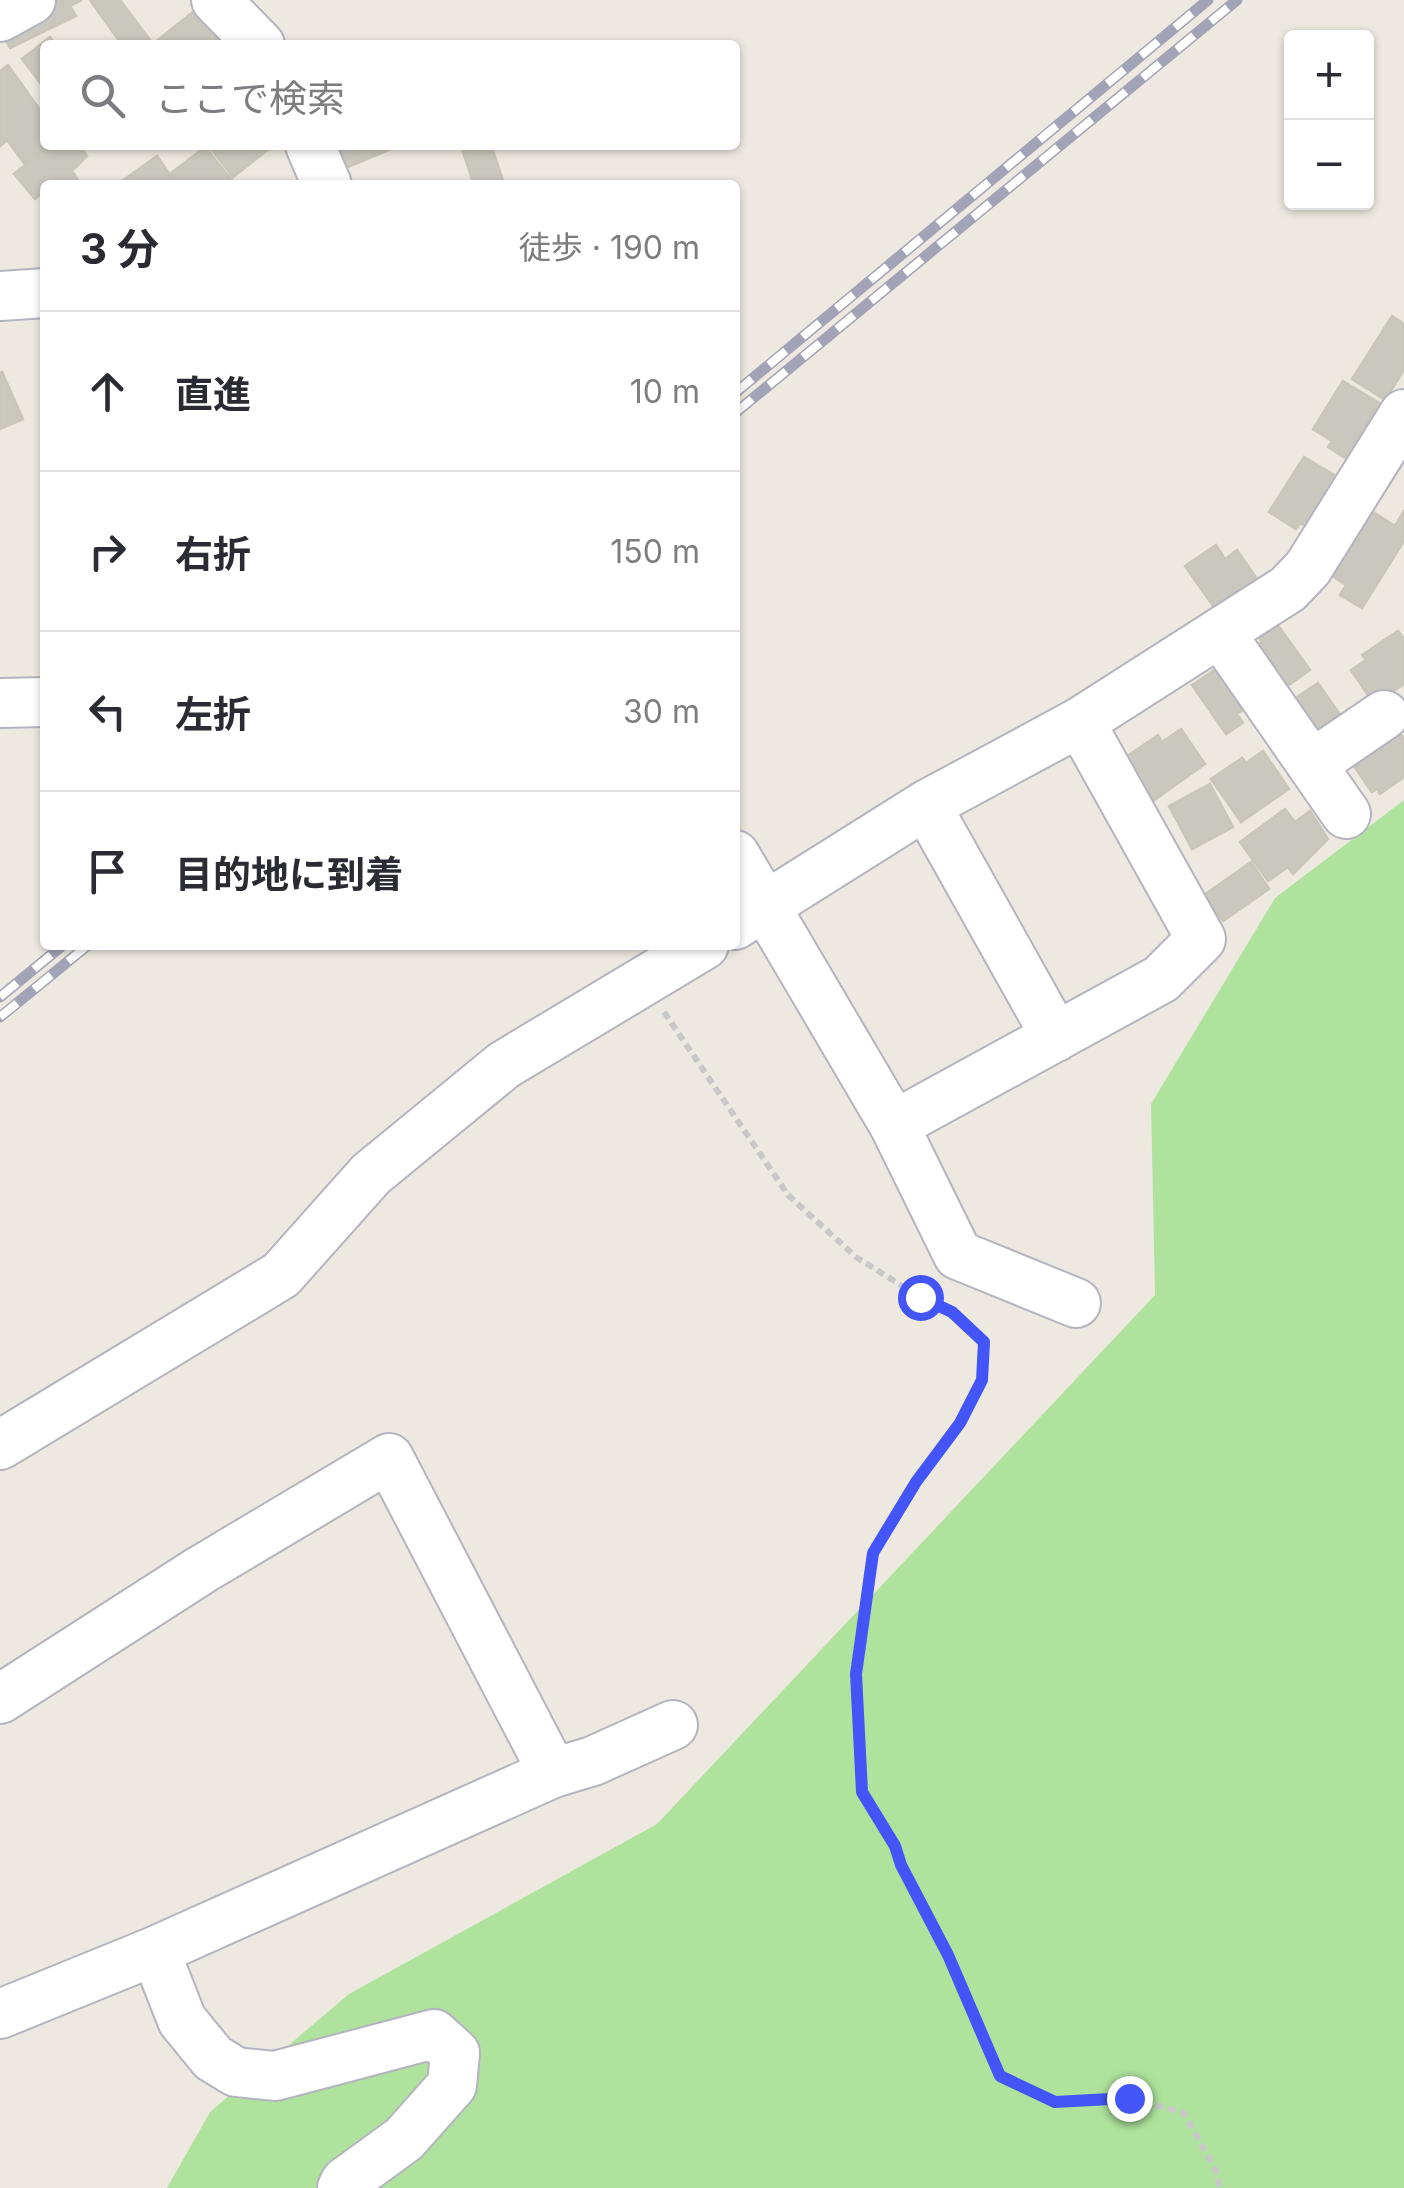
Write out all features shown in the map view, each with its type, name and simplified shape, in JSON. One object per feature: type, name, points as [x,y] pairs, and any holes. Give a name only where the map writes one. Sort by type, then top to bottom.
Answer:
[{"type":"street","points":[[0,16],[31,0]]},
{"type":"street","points":[[216,0],[255,40]]},
{"type":"street","points":[[312,150],[325,180]]},
{"type":"street","points":[[0,296],[40,293]]},
{"type":"street","points":[[749,915],[926,805],[1080,722],[1288,589],[1308,568],[1404,414]]},
{"type":"street","points":[[1220,634],[1346,814]]},
{"type":"street","points":[[0,703],[40,702]]},
{"type":"street","points":[[1312,764],[1384,715]]},
{"type":"street","points":[[894,1125],[1160,980],[1201,939],[1080,722]]},
{"type":"street","points":[[926,805],[1056,1038]]},
{"type":"street","points":[[740,876],[749,915],[894,1125],[958,1255],[1076,1303]]},
{"type":"street","points":[[0,1444],[281,1275],[371,1174],[504,1065],[674,958]]},
{"type":"street","points":[[0,1699],[201,1570],[390,1458],[553,1773]]},
{"type":"street","points":[[0,2014],[155,1951],[553,1773],[593,1761],[674,1725]]},
{"type":"street","points":[[155,1951],[182,2020],[213,2058],[236,2072],[275,2076],[434,2034],[455,2053],[452,2086],[404,2139],[342,2188]]},
{"type":"path","points":[[674,958],[788,1195],[856,1257],[952,1312],[984,1342],[982,1380],[960,1423],[916,1482],[873,1553],[856,1674],[862,1792],[895,1846],[948,1955],[1000,2076],[1055,2102],[1129,2098],[1184,2113],[1216,2171],[1220,2188]]},
{"type":"green space","points":[[1404,800],[1404,2188],[167,2188],[210,2112],[349,1994],[657,1824],[1155,1295],[1151,1104],[1275,898]]},
{"type":"building","points":[[43,0],[82,0],[70,6],[76,16],[10,48],[0,30]]},
{"type":"building","points":[[90,0],[120,0],[150,40],[118,40]]},
{"type":"building","points":[[199,7],[226,40],[158,40]]},
{"type":"building","points":[[40,45],[40,82],[22,59]]},
{"type":"building","points":[[8,65],[40,110],[40,150],[83,150],[87,156],[72,171],[78,180],[40,180],[40,195],[35,199],[14,174],[39,154],[24,163],[7,140],[0,146],[0,71]]},
{"type":"building","points":[[201,150],[207,150],[232,180],[176,180],[171,173]]},
{"type":"building","points":[[212,150],[268,150],[233,177]]},
{"type":"building","points":[[318,150],[389,150],[348,167],[346,162],[324,170]]},
{"type":"building","points":[[462,150],[493,150],[503,180],[472,180]]},
{"type":"building","points":[[157,156],[174,180],[123,180]]},
{"type":"building","points":[[1392,316],[1404,324],[1404,370],[1385,400],[1352,379]]},
{"type":"building","points":[[0,373],[23,419],[0,429]]},
{"type":"building","points":[[1343,381],[1379,403],[1345,458],[1328,447],[1332,441],[1313,429]]},
{"type":"building","points":[[1304,457],[1341,479],[1310,529],[1300,523],[1296,529],[1269,512]]},
{"type":"building","points":[[1370,510],[1395,526],[1404,511],[1404,541],[1362,608],[1340,595],[1346,585],[1334,577],[1338,570],[1334,568]]},
{"type":"building","points":[[1216,545],[1225,559],[1237,550],[1262,586],[1220,616],[1185,566]]},
{"type":"building","points":[[1275,621],[1310,670],[1279,692],[1255,647],[1262,642],[1257,634]]},
{"type":"building","points":[[1398,631],[1404,639],[1404,684],[1374,704],[1351,670],[1366,660],[1362,655]]},
{"type":"building","points":[[1225,663],[1253,703],[1237,714],[1243,723],[1226,734],[1192,685]]},
{"type":"building","points":[[1318,683],[1345,722],[1317,740],[1291,701]]},
{"type":"building","points":[[1395,726],[1404,739],[1404,777],[1380,794],[1377,789],[1372,792],[1351,762]]},
{"type":"building","points":[[1181,729],[1205,764],[1153,801],[1123,759],[1158,735],[1162,742]]},
{"type":"building","points":[[1263,751],[1289,789],[1241,822],[1211,779],[1242,758],[1246,763]]},
{"type":"building","points":[[1210,784],[1233,827],[1192,849],[1169,806]]},
{"type":"building","points":[[1285,809],[1295,822],[1310,811],[1328,839],[1293,874],[1288,867],[1268,881],[1240,842]]},
{"type":"building","points":[[1251,862],[1269,889],[1223,921],[1204,895]]},
{"type":"railway","points":[[740,389],[1208,0]]},
{"type":"railway","points":[[740,409],[1237,0]]},
{"type":"railway","points":[[0,997],[57,950]]},
{"type":"railway","points":[[0,1017],[82,950]]},
{"type":"route","points":[[920,1297],[952,1312],[984,1342],[982,1380],[960,1423],[916,1482],[873,1553],[856,1674],[862,1792],[895,1846],[948,1955],[1000,2076],[1055,2102],[1129,2098]]}]
